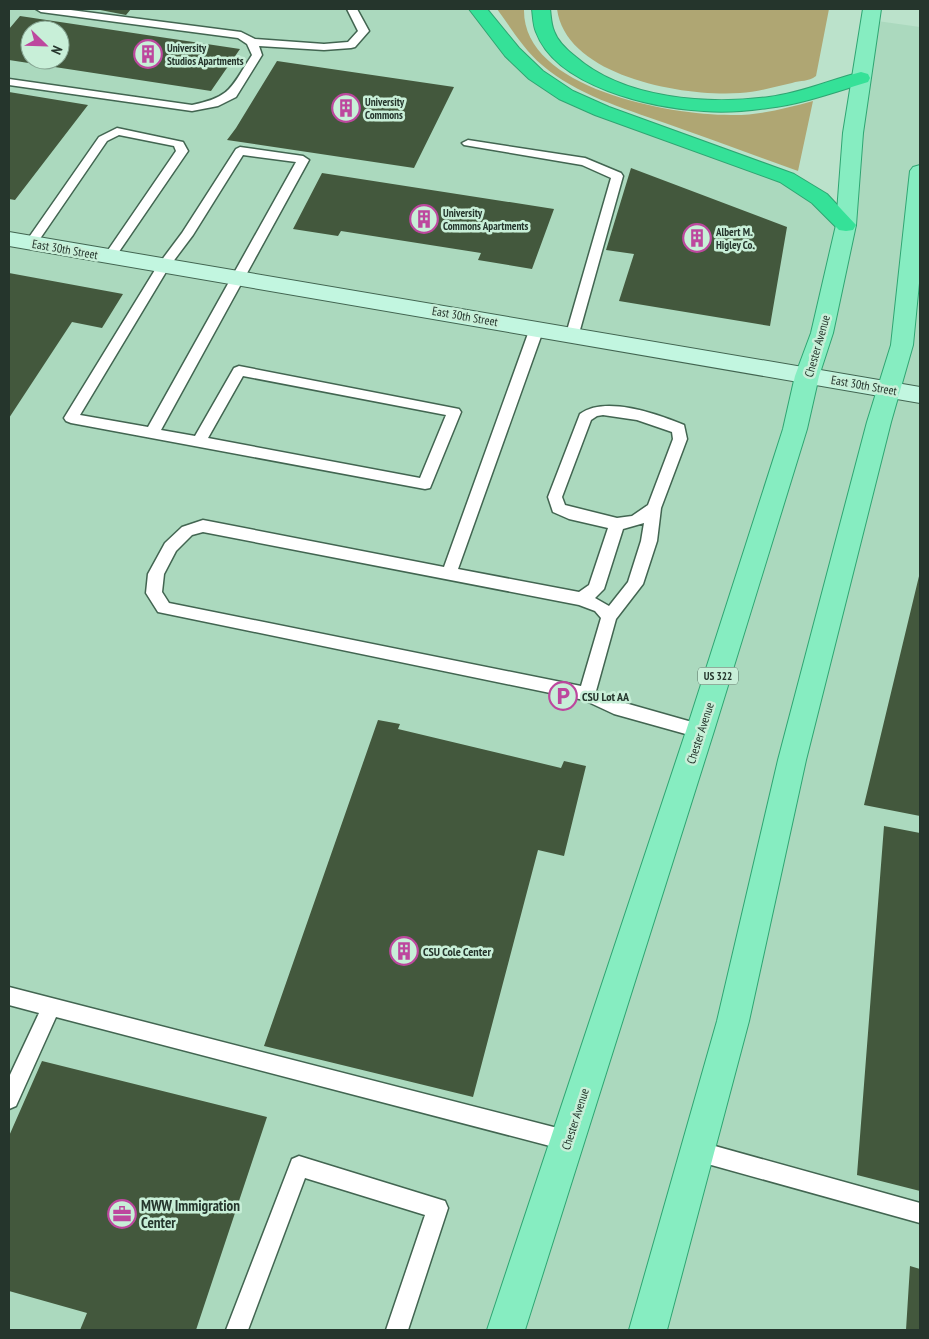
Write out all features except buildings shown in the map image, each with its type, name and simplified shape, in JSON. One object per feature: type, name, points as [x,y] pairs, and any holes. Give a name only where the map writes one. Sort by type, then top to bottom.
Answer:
[{"type":"highway","points":[[478,9],[512,52],[536,76],[566,95],[602,111],[788,178],[811,190],[824,200],[846,225]]},
{"type":"highway","points":[[542,9],[541,22],[546,37],[577,68],[596,78],[627,90],[660,99],[695,105],[730,106],[760,104],[790,99],[861,78]]},
{"type":"main road","name":"Chester Avenue","points":[[506,1330],[700,731],[795,429],[808,376],[822,333],[846,225],[853,133],[872,9]]},
{"type":"main road","points":[[648,1330],[733,1021],[792,760],[888,389],[902,345],[920,171]]},
{"type":"main road","name":"East 30th Street","points":[[9,239],[573,334],[920,395]]},
{"type":"lane","points":[[41,9],[241,35],[252,42],[324,47],[351,45],[364,31],[352,9]]},
{"type":"lane","points":[[9,82],[192,108],[214,104],[232,95],[257,55],[252,42]]},
{"type":"lane","points":[[31,243],[103,139],[117,131],[179,144],[182,151],[110,256]]},
{"type":"lane","points":[[468,143],[586,162],[617,176],[573,334]]},
{"type":"lane","points":[[152,433],[303,160],[240,152],[187,235],[164,265],[71,418],[152,433],[200,440],[425,484],[454,412],[239,371],[200,440]]},
{"type":"lane","points":[[449,573],[537,328]]},
{"type":"lane","points":[[587,694],[609,617],[635,584],[649,541],[654,508],[680,439],[679,429],[668,423],[610,410],[593,411],[584,417],[555,497],[558,508],[569,513],[616,524],[636,521],[654,508]]},
{"type":"lane","points":[[582,600],[596,589],[616,524]]},
{"type":"lane","points":[[609,617],[601,607],[582,600],[203,526],[187,531],[170,546],[156,574],[154,593],[164,608],[587,694],[614,707],[700,731]]},
{"type":"lane","points":[[9,996],[568,1141]]},
{"type":"lane","points":[[9,1099],[51,1007]]},
{"type":"lane","points":[[697,1151],[920,1213]]},
{"type":"lane","points":[[237,1330],[299,1166],[438,1208],[396,1330]]},
{"type":"shaded area","points":[[9,9],[478,9],[512,52],[566,95],[787,178],[846,224],[870,20],[920,27],[920,1330],[9,1330]]},
{"type":"shaded area","points":[[497,9],[524,9],[530,37],[548,60],[574,78],[606,93],[641,103],[708,114],[744,115],[784,109],[813,101],[798,171],[601,100],[570,85],[529,53]]},
{"type":"shaded area","points":[[557,9],[829,9],[816,76],[807,80],[753,92],[716,93],[660,86],[631,78],[604,67],[582,51],[565,32]]},
{"type":"place","name":"University Studios Apartments","points":[[148,54]]},
{"type":"place","name":"University Commons","points":[[346,108]]},
{"type":"place","name":"University Commons Apartments","points":[[424,219]]},
{"type":"place","name":"Albert M. Higley Co.","points":[[697,238]]},
{"type":"place","name":"CSU Lot AA","points":[[563,696]]},
{"type":"place","name":"CSU Cole Center","points":[[404,951]]},
{"type":"place","name":"MWW Immigration Center","points":[[122,1214]]}]
